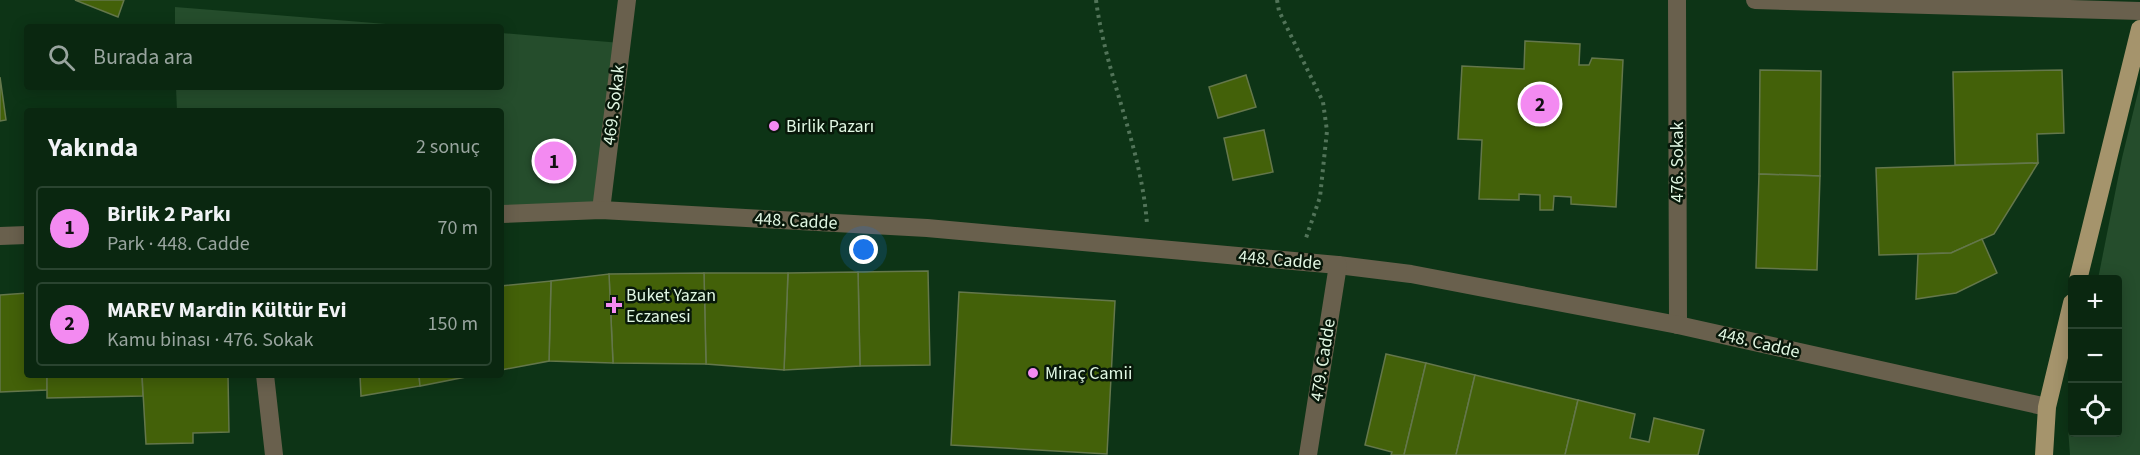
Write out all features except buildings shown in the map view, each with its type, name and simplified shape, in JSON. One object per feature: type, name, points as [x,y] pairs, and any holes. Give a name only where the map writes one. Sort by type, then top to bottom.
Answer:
[{"type":"main road","points":[[2079,275],[2140,29]]},
{"type":"main road","points":[[2044,455],[2047,407],[2068,323]]},
{"type":"street","name":"469. Sokak","points":[[601,210],[627,0]]},
{"type":"street","name":"476. Sokak","points":[[1677,0],[1678,325]]},
{"type":"street","points":[[1755,0],[2140,11]]},
{"type":"street","name":"448. Cadde","points":[[504,214],[601,210],[927,228],[1338,265],[1411,274],[1678,325],[2047,407]]},
{"type":"street","points":[[0,236],[24,235]]},
{"type":"street","name":"479. Cadde","points":[[1308,455],[1338,265]]},
{"type":"street","points":[[265,378],[274,455]]},
{"type":"path","points":[[1096,0],[1112,72],[1139,163],[1149,248]]},
{"type":"path","points":[[1277,0],[1278,11],[1323,102],[1327,131],[1320,198],[1298,262]]},
{"type":"green space","points":[[175,7],[386,24],[175,24]]},
{"type":"green space","points":[[504,33],[621,43],[601,210],[504,214],[504,108],[177,108],[176,90],[504,90]]},
{"type":"green space","points":[[2140,84],[2140,455],[2070,455],[2069,437],[2122,437],[2122,275],[2099,275],[2122,158]]},
{"type":"place","name":"MAREV Mardin Kültür Evi","points":[[1540,104]]},
{"type":"place","name":"Birlik Pazarı","points":[[774,126]]},
{"type":"place","name":"Birlik 2 Parkı","points":[[554,161]]},
{"type":"place","name":"Buket Yazan Eczanesi","points":[[614,305]]},
{"type":"place","name":"Miraç Camii","points":[[1033,373]]}]
